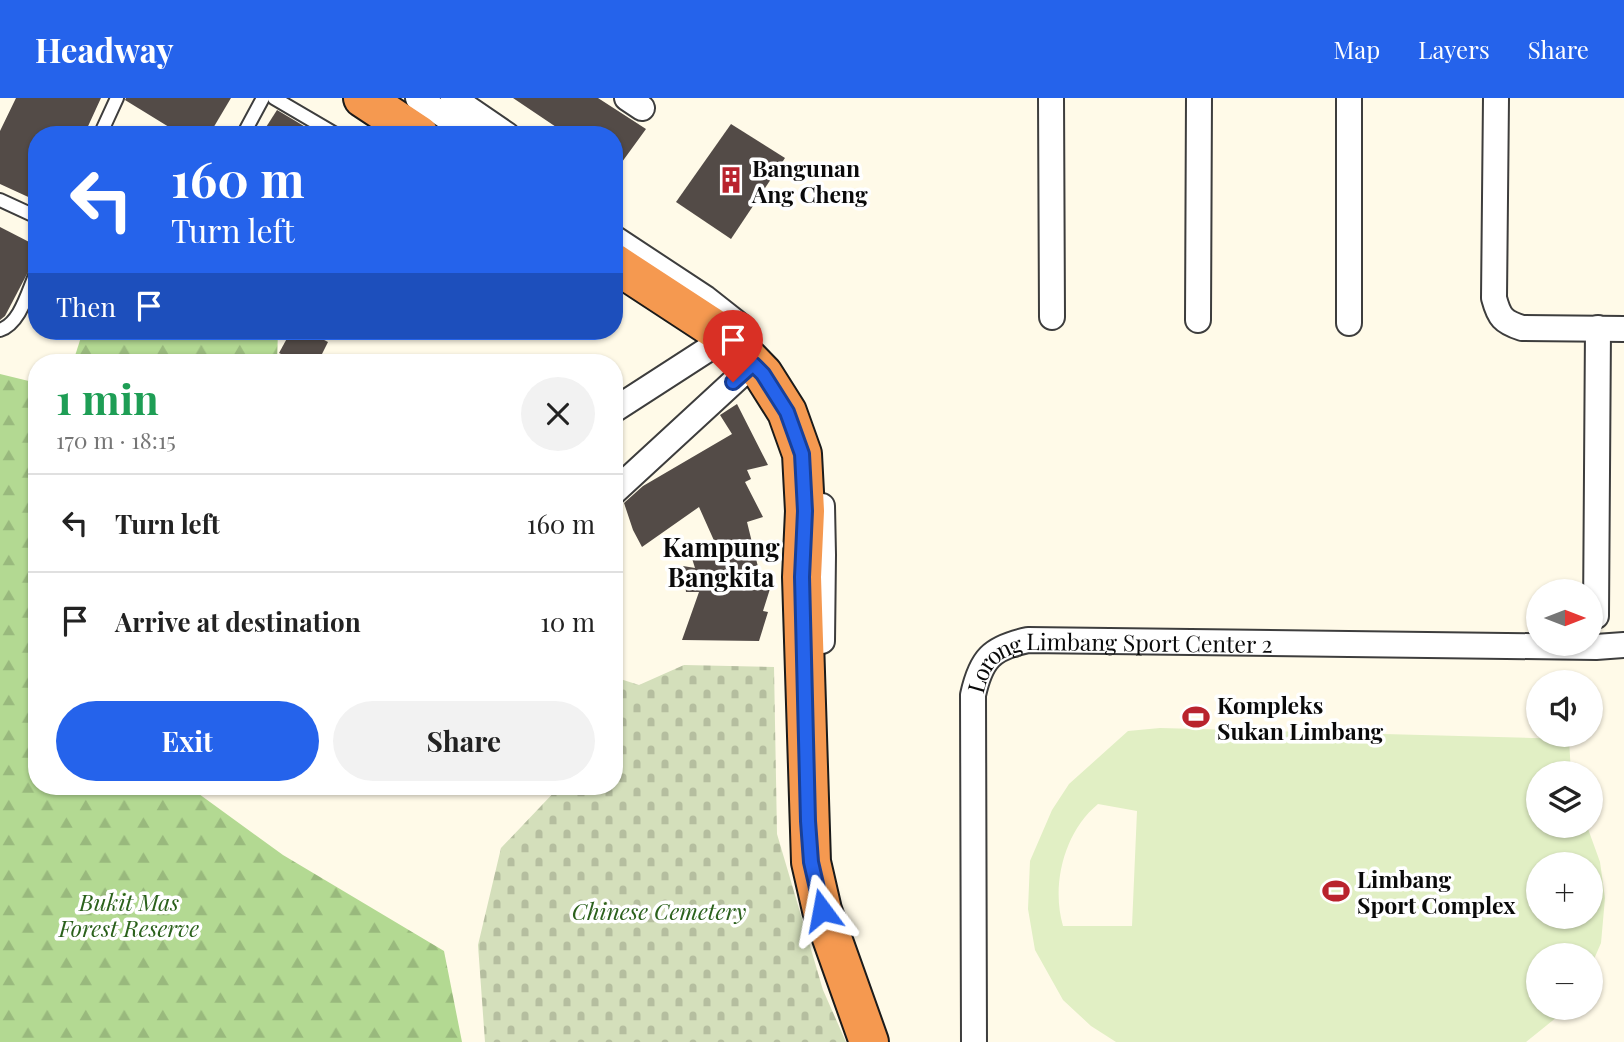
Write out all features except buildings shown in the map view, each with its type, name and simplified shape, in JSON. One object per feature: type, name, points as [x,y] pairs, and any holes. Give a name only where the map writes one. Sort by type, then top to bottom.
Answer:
[{"type":"highway","points":[[363,98],[405,126]]},
{"type":"highway","points":[[623,269],[727,337],[763,374],[787,412],[802,454],[805,511],[802,577],[811,862],[822,910],[869,1042]]},
{"type":"street","points":[[418,98],[471,121]]},
{"type":"street","points":[[1051,98],[1052,317]]},
{"type":"street","points":[[1198,320],[1199,98]]},
{"type":"street","points":[[1349,98],[1349,323]]},
{"type":"street","points":[[1496,98],[1494,298],[1498,313],[1508,324],[1522,328],[1624,329]]},
{"type":"street","points":[[623,245],[705,298],[754,337],[786,377],[810,434],[822,487],[823,567],[817,753],[820,846],[827,891],[881,1042]]},
{"type":"street","points":[[1596,579],[1598,328]]},
{"type":"street","points":[[623,404],[727,337]]},
{"type":"street","points":[[623,484],[753,364]]},
{"type":"street","name":"Lorong Limbang Sport Center 2","points":[[974,1042],[973,695],[977,674],[983,665],[989,657],[1007,645],[1028,640],[1596,647],[1624,645]]},
{"type":"lane","points":[[104,126],[117,98]]},
{"type":"lane","points":[[248,126],[263,98]]},
{"type":"lane","points":[[274,98],[322,126]]},
{"type":"lane","points":[[0,200],[28,214]]},
{"type":"lane","points":[[0,330],[9,327],[16,318],[28,291]]},
{"type":"green space","points":[[80,340],[278,340],[277,354],[76,354]]},
{"type":"green space","name":"Bukit Mas Forest Reserve","points":[[0,374],[28,381],[28,795],[200,795],[283,855],[444,951],[462,1042],[0,1042]]},
{"type":"green space","name":"Chinese Cemetery","points":[[684,665],[774,667],[777,834],[823,990],[846,1042],[485,1042],[478,945],[501,848],[551,795],[623,795],[623,680],[639,685]]},
{"type":"green space","name":"Limbang Sport Complex","points":[[1160,728],[1526,738],[1526,747],[1569,747],[1570,761],[1526,761],[1526,838],[1591,838],[1596,852],[1526,852],[1526,929],[1602,929],[1601,943],[1526,943],[1526,1020],[1553,1020],[1526,1042],[1116,1042],[1091,1026],[1063,1000],[1035,950],[1028,909],[1030,861],[1052,810],[1069,784],[1128,731]],"holes":[[[1098,804],[1137,811],[1132,926],[1063,926],[1060,877],[1063,860],[1076,829]]]},
{"type":"green space","name":"Limbang Sport Complex","points":[[1603,884],[1605,898],[1603,920]]},
{"type":"place","name":"Bangunan Ang Cheng","points":[[731,180]]},
{"type":"place","name":"Kompleks Sukan Limbang","points":[[1196,717]]},
{"type":"place","name":"Limbang Sport Complex","points":[[1336,891]]},
{"type":"district","name":"Kampung Bangkita","points":[[721,561]]},
{"type":"route","points":[[733,382],[753,364],[763,374],[787,412],[802,454],[808,821],[811,862],[822,910]]}]
